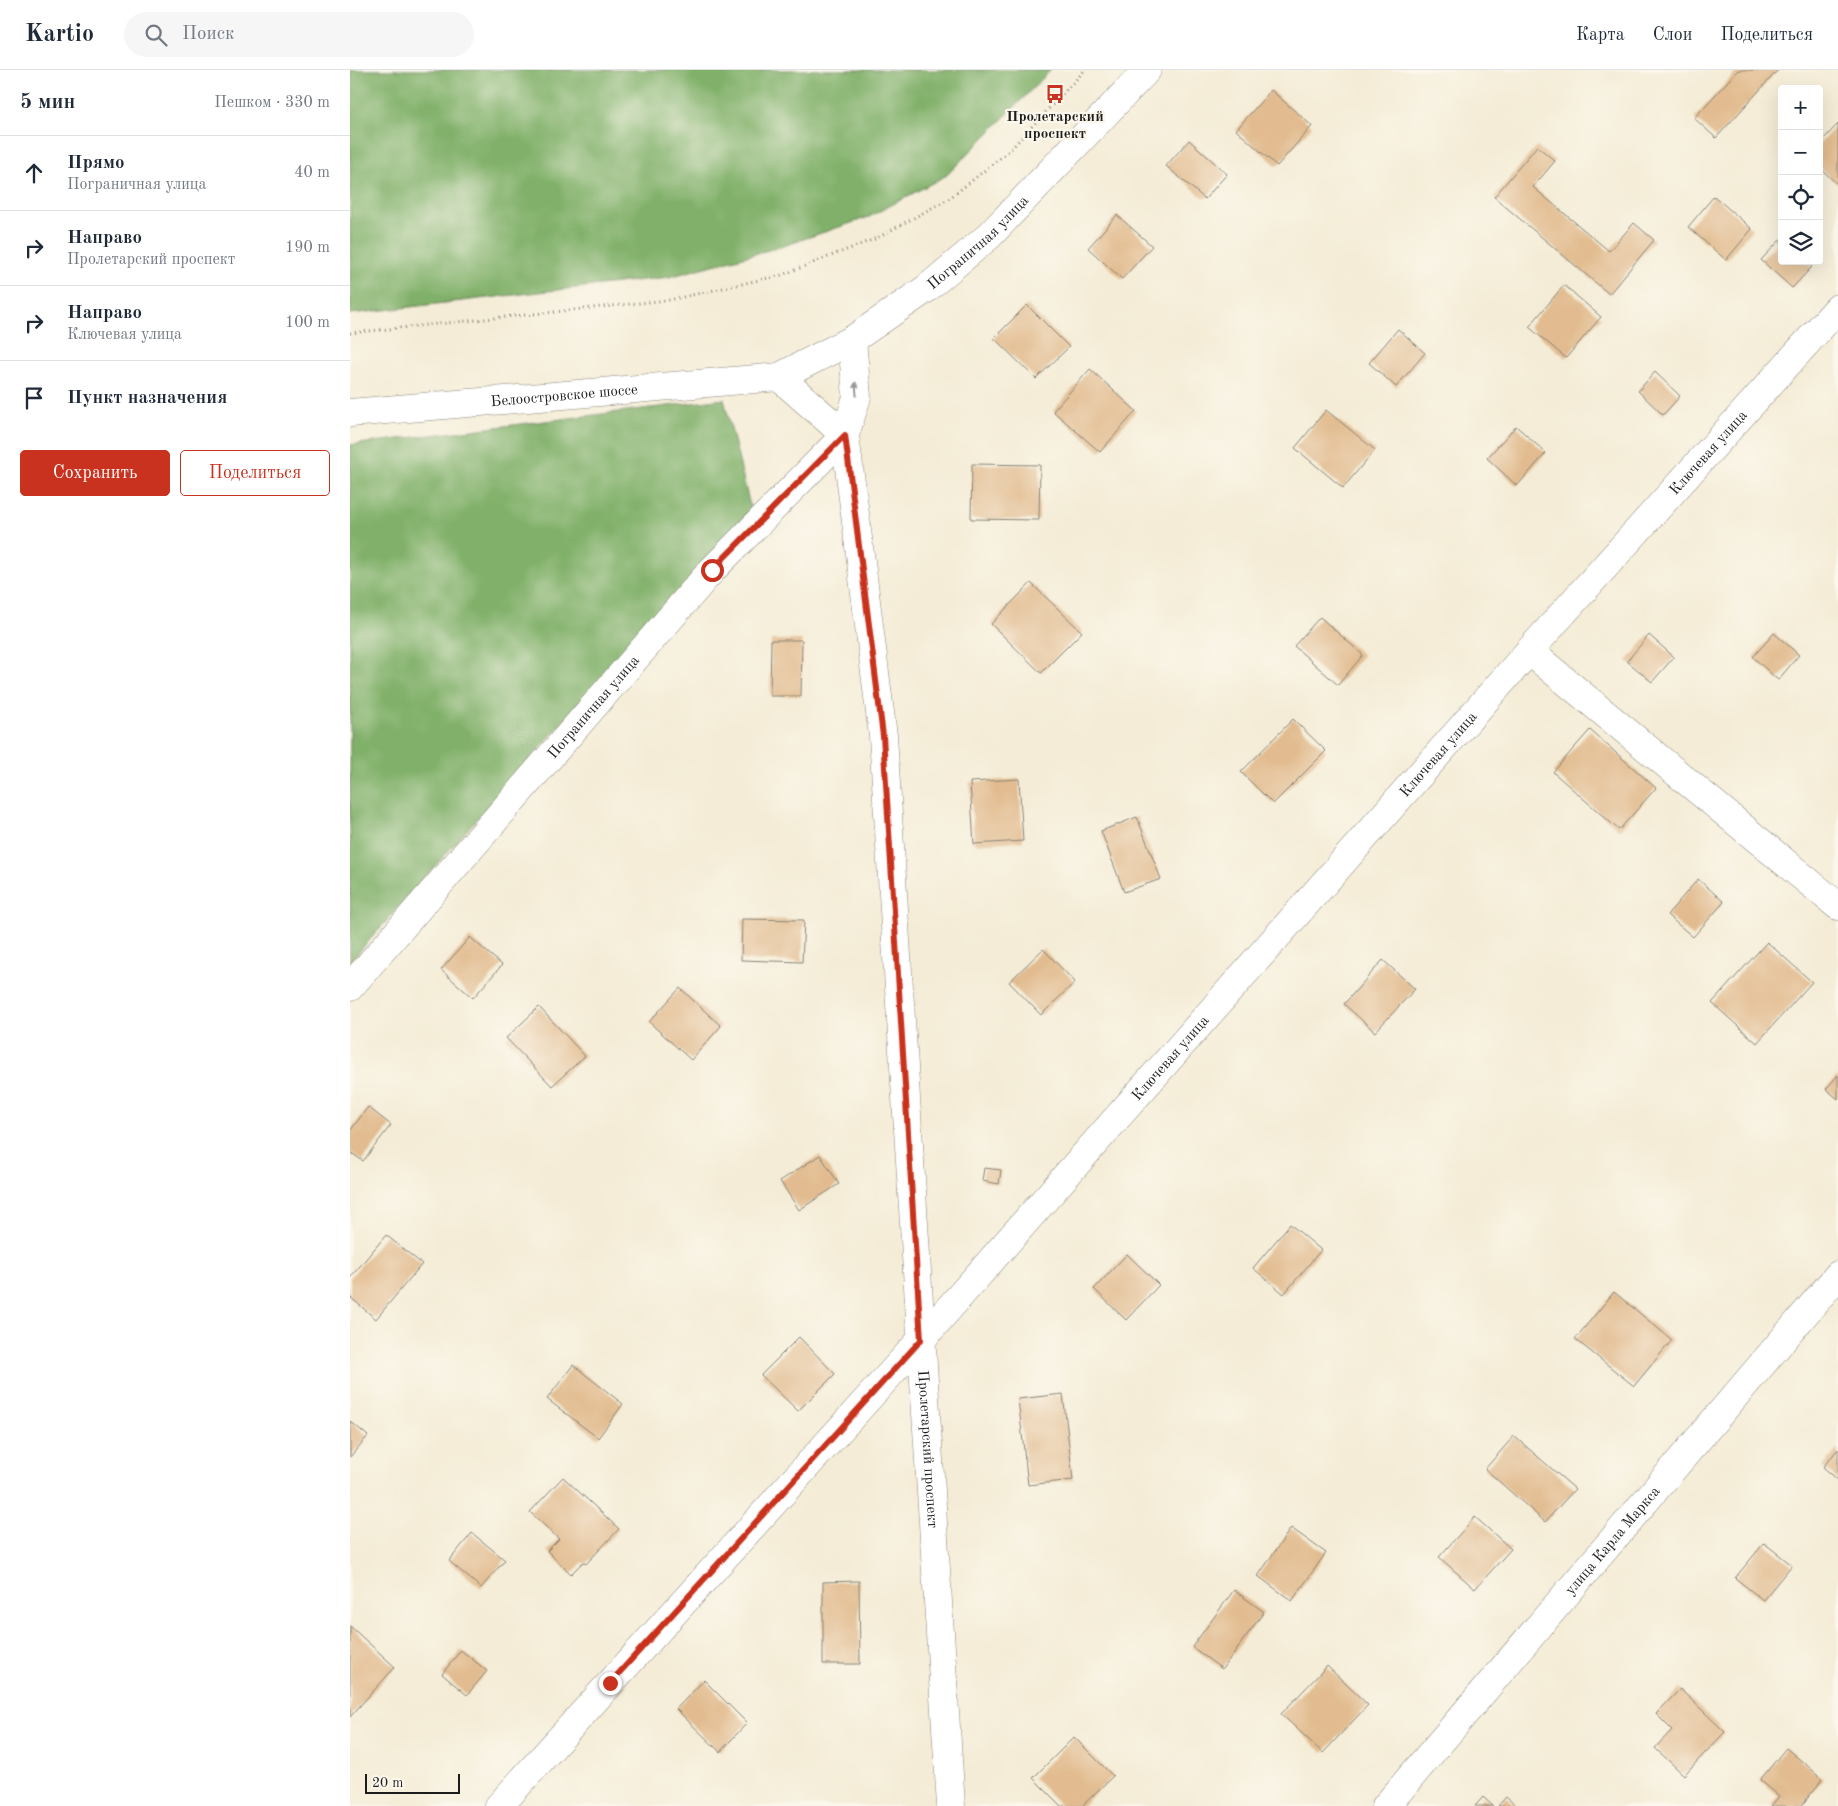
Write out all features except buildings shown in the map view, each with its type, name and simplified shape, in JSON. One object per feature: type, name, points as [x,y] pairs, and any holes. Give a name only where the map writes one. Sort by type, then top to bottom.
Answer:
[{"type":"street","name":"Пограничная улица","points":[[779,378],[852,340],[926,289],[990,236],[1147,70]]},
{"type":"street","name":"Ключевая улица","points":[[499,1806],[921,1340],[1529,651],[1838,308]]},
{"type":"street","name":"Пролетарский проспект","points":[[852,340],[857,397],[845,435],[883,736],[951,1806]]},
{"type":"street","points":[[779,378],[845,435]]},
{"type":"street","name":"Белоостровское шоссе","points":[[350,413],[779,378]]},
{"type":"street","name":"Пограничная улица","points":[[350,987],[712,570],[845,435]]},
{"type":"street","points":[[1529,651],[1838,906]]},
{"type":"street","name":"улица Карла Маркса","points":[[1386,1806],[1838,1275]]},
{"type":"path","points":[[350,333],[670,300],[782,275],[877,238],[950,198],[1009,151],[1085,70]]},
{"type":"green space","points":[[350,70],[1051,70],[947,175],[869,217],[780,247],[669,277],[350,314]]},
{"type":"green space","points":[[724,399],[751,510],[350,962],[350,445]]},
{"type":"place","name":"Пролетарский проспект","points":[[1055,94]]},
{"type":"route","points":[[610,1683],[921,1340],[883,736],[845,435],[712,570]]}]
